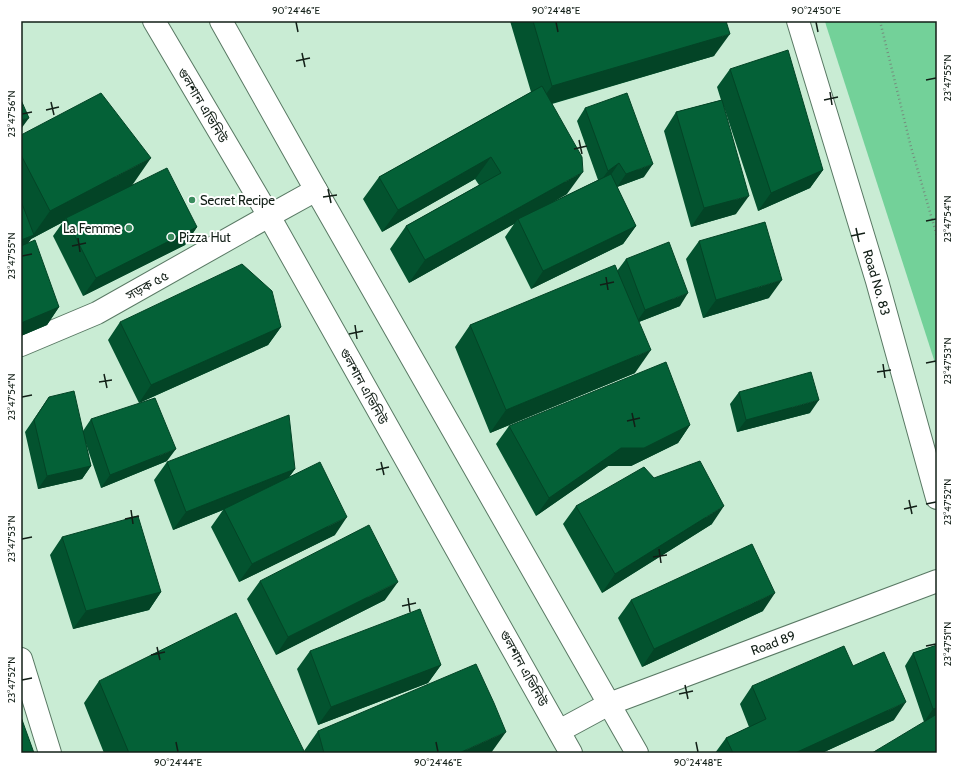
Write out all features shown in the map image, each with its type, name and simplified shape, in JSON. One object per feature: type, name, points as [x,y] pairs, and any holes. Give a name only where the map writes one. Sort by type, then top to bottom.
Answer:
[{"type":"street","name":"গুলশান এভিনিউ","points":[[154,21],[269,216],[571,753]]},
{"type":"street","points":[[221,21],[637,753]]},
{"type":"street","name":"Road No. 83","points":[[798,21],[877,282],[937,498]]},
{"type":"street","name":"সড়ক ৫৫","points":[[21,345],[97,313],[316,190]]},
{"type":"street","name":"Road 89","points":[[559,731],[609,704],[937,581]]},
{"type":"street","points":[[21,659],[50,753]]},
{"type":"path","points":[[880,21],[911,147],[937,236]]},
{"type":"green space","points":[[825,21],[937,21],[937,369],[826,25]]},
{"type":"building","points":[[533,21],[726,21],[730,34],[552,86]]},
{"type":"building","points":[[788,50],[823,170],[771,193],[730,69]]},
{"type":"building","points":[[542,86],[582,157],[583,172],[425,260],[406,226],[501,173],[491,157],[398,210],[379,177]]},
{"type":"building","points":[[101,93],[151,158],[50,211],[21,155],[21,135]]},
{"type":"building","points":[[627,93],[653,164],[626,174],[619,163],[608,171],[585,108]]},
{"type":"building","points":[[21,100],[29,118],[21,120]]},
{"type":"building","points":[[722,100],[749,196],[704,208],[676,112]]},
{"type":"building","points":[[167,168],[197,227],[96,278],[66,218]]},
{"type":"building","points":[[611,174],[636,226],[543,271],[518,219]]},
{"type":"building","points":[[21,201],[34,235],[21,240]]},
{"type":"building","points":[[765,222],[782,280],[716,300],[699,241]]},
{"type":"building","points":[[35,240],[59,307],[21,323],[21,246]]},
{"type":"building","points":[[669,242],[688,293],[645,310],[626,259]]},
{"type":"building","points":[[242,264],[272,291],[281,327],[151,385],[120,322]]},
{"type":"building","points":[[615,265],[651,350],[506,410],[470,325]]},
{"type":"building","points":[[666,362],[690,425],[644,448],[621,448],[549,498],[509,426]]},
{"type":"building","points":[[811,372],[819,400],[746,420],[739,392]]},
{"type":"building","points":[[74,391],[91,466],[47,476],[34,420],[49,397]]},
{"type":"building","points":[[155,398],[176,449],[110,475],[91,419]]},
{"type":"building","points":[[289,415],[295,469],[186,512],[167,462]]},
{"type":"building","points":[[700,461],[724,506],[615,574],[576,506],[644,467],[654,478]]},
{"type":"building","points":[[320,462],[347,517],[252,564],[224,509]]},
{"type":"building","points":[[138,516],[161,592],[86,611],[62,537]]},
{"type":"building","points":[[369,525],[398,582],[288,637],[260,581]]},
{"type":"building","points":[[752,544],[775,593],[654,649],[631,600]]},
{"type":"building","points":[[420,609],[441,665],[331,707],[310,651]]},
{"type":"building","points":[[236,613],[305,753],[129,753],[99,681]]},
{"type":"building","points":[[937,645],[937,708],[933,709],[913,653]]},
{"type":"building","points":[[844,646],[853,666],[884,652],[906,702],[795,753],[733,753],[726,738],[766,719],[752,686]]},
{"type":"building","points":[[476,664],[506,732],[459,753],[324,753],[318,731]]},
{"type":"building","points":[[937,714],[937,753],[872,753]]},
{"type":"building","points":[[21,717],[34,753],[21,753]]},
{"type":"place","name":"Secret Recipe","points":[[192,200]]},
{"type":"place","name":"La Femme","points":[[129,228]]},
{"type":"place","name":"Pizza Hut","points":[[171,237]]}]
